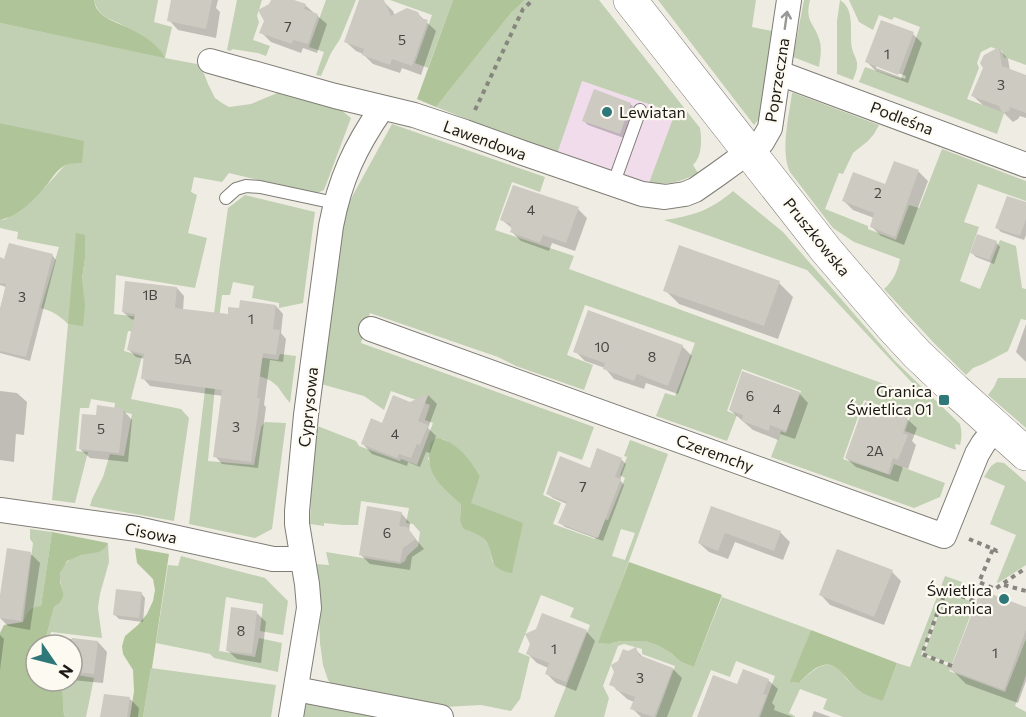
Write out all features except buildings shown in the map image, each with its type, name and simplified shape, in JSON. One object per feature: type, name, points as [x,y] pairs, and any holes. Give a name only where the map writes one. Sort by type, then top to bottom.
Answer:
[{"type":"street","name":"Pruszkowska","points":[[630,0],[826,250],[892,327],[917,354],[1026,454]]},
{"type":"street","name":"Poprzeczna","points":[[749,152],[762,142],[770,128],[789,0]]},
{"type":"street","name":"Lawendowa","points":[[210,61],[414,115],[613,185],[654,197],[685,194],[704,184],[749,152]]},
{"type":"street","name":"Podleśna","points":[[779,73],[1026,165]]},
{"type":"street","name":"Cyprysowa","points":[[291,717],[309,608],[297,524],[306,415],[331,226],[335,203],[350,162],[365,133],[382,108]]},
{"type":"street","name":"Czeremchy","points":[[371,329],[944,536],[976,454],[996,428]]},
{"type":"street","name":"Cisowa","points":[[0,510],[137,529],[273,559],[302,560]]},
{"type":"street","points":[[296,690],[441,717]]},
{"type":"lane","points":[[613,185],[640,110]]},
{"type":"lane","points":[[226,198],[236,189],[246,186],[335,203]]},
{"type":"path","points":[[465,132],[523,9],[533,0]]},
{"type":"path","points":[[960,536],[997,551],[999,548]]},
{"type":"path","points":[[993,549],[980,582],[995,589],[1026,568]]},
{"type":"path","points":[[1002,584],[1026,591]]},
{"type":"path","points":[[986,591],[987,585]]},
{"type":"path","points":[[952,666],[922,654],[946,590],[977,602]]},
{"type":"shaded area","points":[[581,81],[675,113],[649,183],[557,154]]},
{"type":"green space","points":[[0,0],[94,0],[102,15],[148,39],[165,58],[0,23]]},
{"type":"green space","points":[[94,0],[158,0],[154,22],[172,27],[165,58],[197,64],[203,71],[215,98],[229,107],[251,104],[282,91],[334,104],[351,118],[324,190],[315,194],[229,173],[222,182],[194,177],[191,192],[197,195],[188,233],[207,238],[195,288],[116,275],[114,314],[191,323],[167,336],[128,331],[124,351],[142,356],[131,399],[181,409],[189,418],[174,521],[90,506],[110,454],[124,456],[132,414],[114,410],[115,403],[91,399],[89,408],[80,408],[76,451],[88,452],[75,503],[52,500],[68,324],[49,310],[41,308],[59,247],[17,239],[18,232],[0,228],[0,220],[6,219],[42,190],[84,142],[0,123],[0,23],[164,57],[131,30],[102,15]],"holes":[[[85,258],[82,279],[83,325],[68,324]]]},
{"type":"green space","points":[[237,0],[262,0],[257,16],[259,22],[253,40],[270,46],[266,56],[227,50]]},
{"type":"green space","points":[[326,0],[356,0],[321,76],[316,75],[324,52],[309,47]]},
{"type":"green space","points":[[390,0],[453,0],[428,68],[415,63],[432,15]]},
{"type":"green space","points":[[453,0],[525,0],[511,13],[436,107],[417,99]]},
{"type":"green space","points":[[525,0],[599,0],[700,128],[700,153],[693,165],[698,173],[674,182],[649,183],[675,113],[582,81],[557,154],[436,107],[511,13]]},
{"type":"green space","points":[[658,0],[756,0],[752,27],[772,31],[775,52],[760,118],[754,125]]},
{"type":"green space","points":[[804,0],[810,0],[809,19],[820,42],[819,67],[793,57]]},
{"type":"green space","points":[[840,0],[845,4],[850,16],[852,48],[857,64],[853,80],[837,74],[837,21]]},
{"type":"green space","points":[[849,0],[1026,0],[1026,65],[1004,57],[1002,51],[991,47],[981,52],[977,63],[979,68],[967,99],[1004,113],[997,134],[859,82],[865,67],[901,79],[920,27],[894,17],[892,20],[879,15],[873,30],[859,22]]},
{"type":"green space","points":[[792,93],[879,125],[868,141],[853,153],[843,174],[839,173],[825,209],[896,240],[909,205],[919,208],[942,149],[1026,181],[1026,201],[978,184],[964,222],[979,227],[960,281],[980,289],[1000,240],[1016,246],[1022,288],[1026,289],[1026,320],[1021,319],[1008,351],[973,368],[966,375],[884,289],[895,276],[900,259],[854,242],[833,228],[790,172],[785,144]]},
{"type":"green space","points":[[0,123],[84,141],[82,163],[68,164],[61,168],[25,207],[0,220]]},
{"type":"green space","points":[[392,124],[545,177],[540,192],[512,182],[495,230],[574,256],[569,269],[928,400],[807,270],[664,220],[701,211],[733,191],[783,232],[895,361],[960,424],[961,440],[960,445],[955,444],[956,450],[905,431],[910,416],[864,400],[843,459],[890,475],[894,464],[945,483],[940,497],[914,508],[771,457],[781,431],[786,433],[801,391],[742,369],[727,411],[737,415],[727,441],[656,416],[665,393],[675,396],[695,343],[585,305],[567,355],[593,365],[584,390],[516,366],[498,357],[370,313],[361,343],[594,427],[582,460],[558,451],[543,495],[561,503],[553,524],[595,539],[603,519],[608,520],[625,478],[620,475],[630,440],[668,454],[599,643],[645,641],[659,646],[681,662],[694,667],[722,597],[811,630],[791,682],[799,683],[821,666],[831,665],[838,668],[856,687],[883,701],[897,663],[910,667],[945,576],[962,582],[962,587],[972,594],[971,598],[946,589],[921,655],[951,667],[949,671],[1005,692],[1026,639],[1026,675],[1015,706],[1026,712],[1026,717],[843,717],[823,709],[827,699],[800,689],[789,713],[795,717],[760,717],[775,676],[736,661],[730,677],[711,670],[692,717],[656,717],[675,666],[642,654],[642,649],[624,644],[618,646],[603,686],[609,698],[604,717],[554,717],[590,625],[570,617],[574,608],[541,595],[518,652],[530,657],[520,699],[511,711],[481,705],[445,707],[335,688],[328,680],[323,665],[319,616],[321,598],[315,564],[329,565],[326,552],[400,564],[418,546],[420,532],[413,524],[406,523],[409,508],[361,501],[358,525],[310,524],[315,425],[356,441],[359,446],[417,465],[433,423],[425,420],[430,405],[391,391],[384,410],[364,396],[321,384],[347,201],[350,201]],"holes":[[[443,439],[464,455],[480,476],[470,503],[501,570],[492,561],[490,547],[483,538],[469,531],[460,520],[461,504],[430,464],[428,458]],[[621,529],[635,533],[625,560],[612,556]]]},
{"type":"green space","points":[[245,195],[315,212],[303,303],[279,308],[279,303],[252,298],[254,286],[233,282],[230,295],[222,295],[215,351],[278,360],[280,354],[296,356],[290,403],[278,387],[268,379],[227,370],[216,376],[208,461],[254,465],[261,427],[265,422],[286,423],[272,529],[255,538],[189,524],[228,208]]},
{"type":"green space","points":[[76,233],[85,235],[82,279],[85,306],[83,326],[68,324]]},
{"type":"green space","points":[[998,378],[1026,378],[1026,428],[988,395]]},
{"type":"green space","points":[[436,438],[456,447],[467,457],[480,476],[471,503],[523,523],[512,573],[503,571],[494,564],[488,544],[484,539],[463,528],[460,520],[461,504],[441,484],[432,471],[429,453],[431,442]]},
{"type":"green space","points":[[997,462],[1004,463],[1026,482],[1026,565],[998,583],[1016,535],[990,524],[1005,486],[984,477],[991,466]]},
{"type":"green space","points":[[30,529],[52,532],[41,606],[23,622],[33,543],[30,539]]},
{"type":"green space","points":[[52,532],[108,543],[99,552],[67,561],[60,573],[64,595],[60,603],[54,607],[47,633],[24,633],[24,693],[61,693],[65,717],[0,717],[0,633],[4,625],[23,622],[29,611],[41,606]]},
{"type":"green space","points":[[108,543],[109,562],[98,608],[102,638],[84,636],[84,633],[47,633],[54,607],[60,603],[64,595],[60,576],[63,567],[71,559],[106,547]]},
{"type":"green space","points":[[135,548],[169,554],[143,717],[130,717],[134,691],[133,670],[123,654],[122,646],[125,636],[147,614],[155,590],[153,579],[137,563]]},
{"type":"green space","points":[[181,556],[265,578],[288,601],[283,635],[260,631],[263,604],[226,597],[219,651],[255,657],[259,638],[282,643],[278,672],[156,643],[168,565],[178,566]]},
{"type":"green space","points":[[629,562],[722,595],[694,667],[681,662],[659,646],[645,641],[598,643]]},
{"type":"green space","points":[[947,592],[975,603],[952,664],[924,654]]},
{"type":"green space","points":[[811,630],[897,663],[883,701],[860,691],[831,665],[814,669],[799,683],[790,682]]},
{"type":"green space","points":[[151,668],[276,685],[271,717],[143,717]]},
{"type":"green space","points":[[84,676],[94,678],[86,717],[65,717],[61,693],[84,693]]},
{"type":"green space","points":[[303,703],[396,717],[298,717]]},
{"type":"place","name":"Lewiatan","points":[[607,112]]},
{"type":"place","name":"Granica Świetlica 01","points":[[944,400]]},
{"type":"place","name":"Świetlica Granica","points":[[1004,599]]}]
